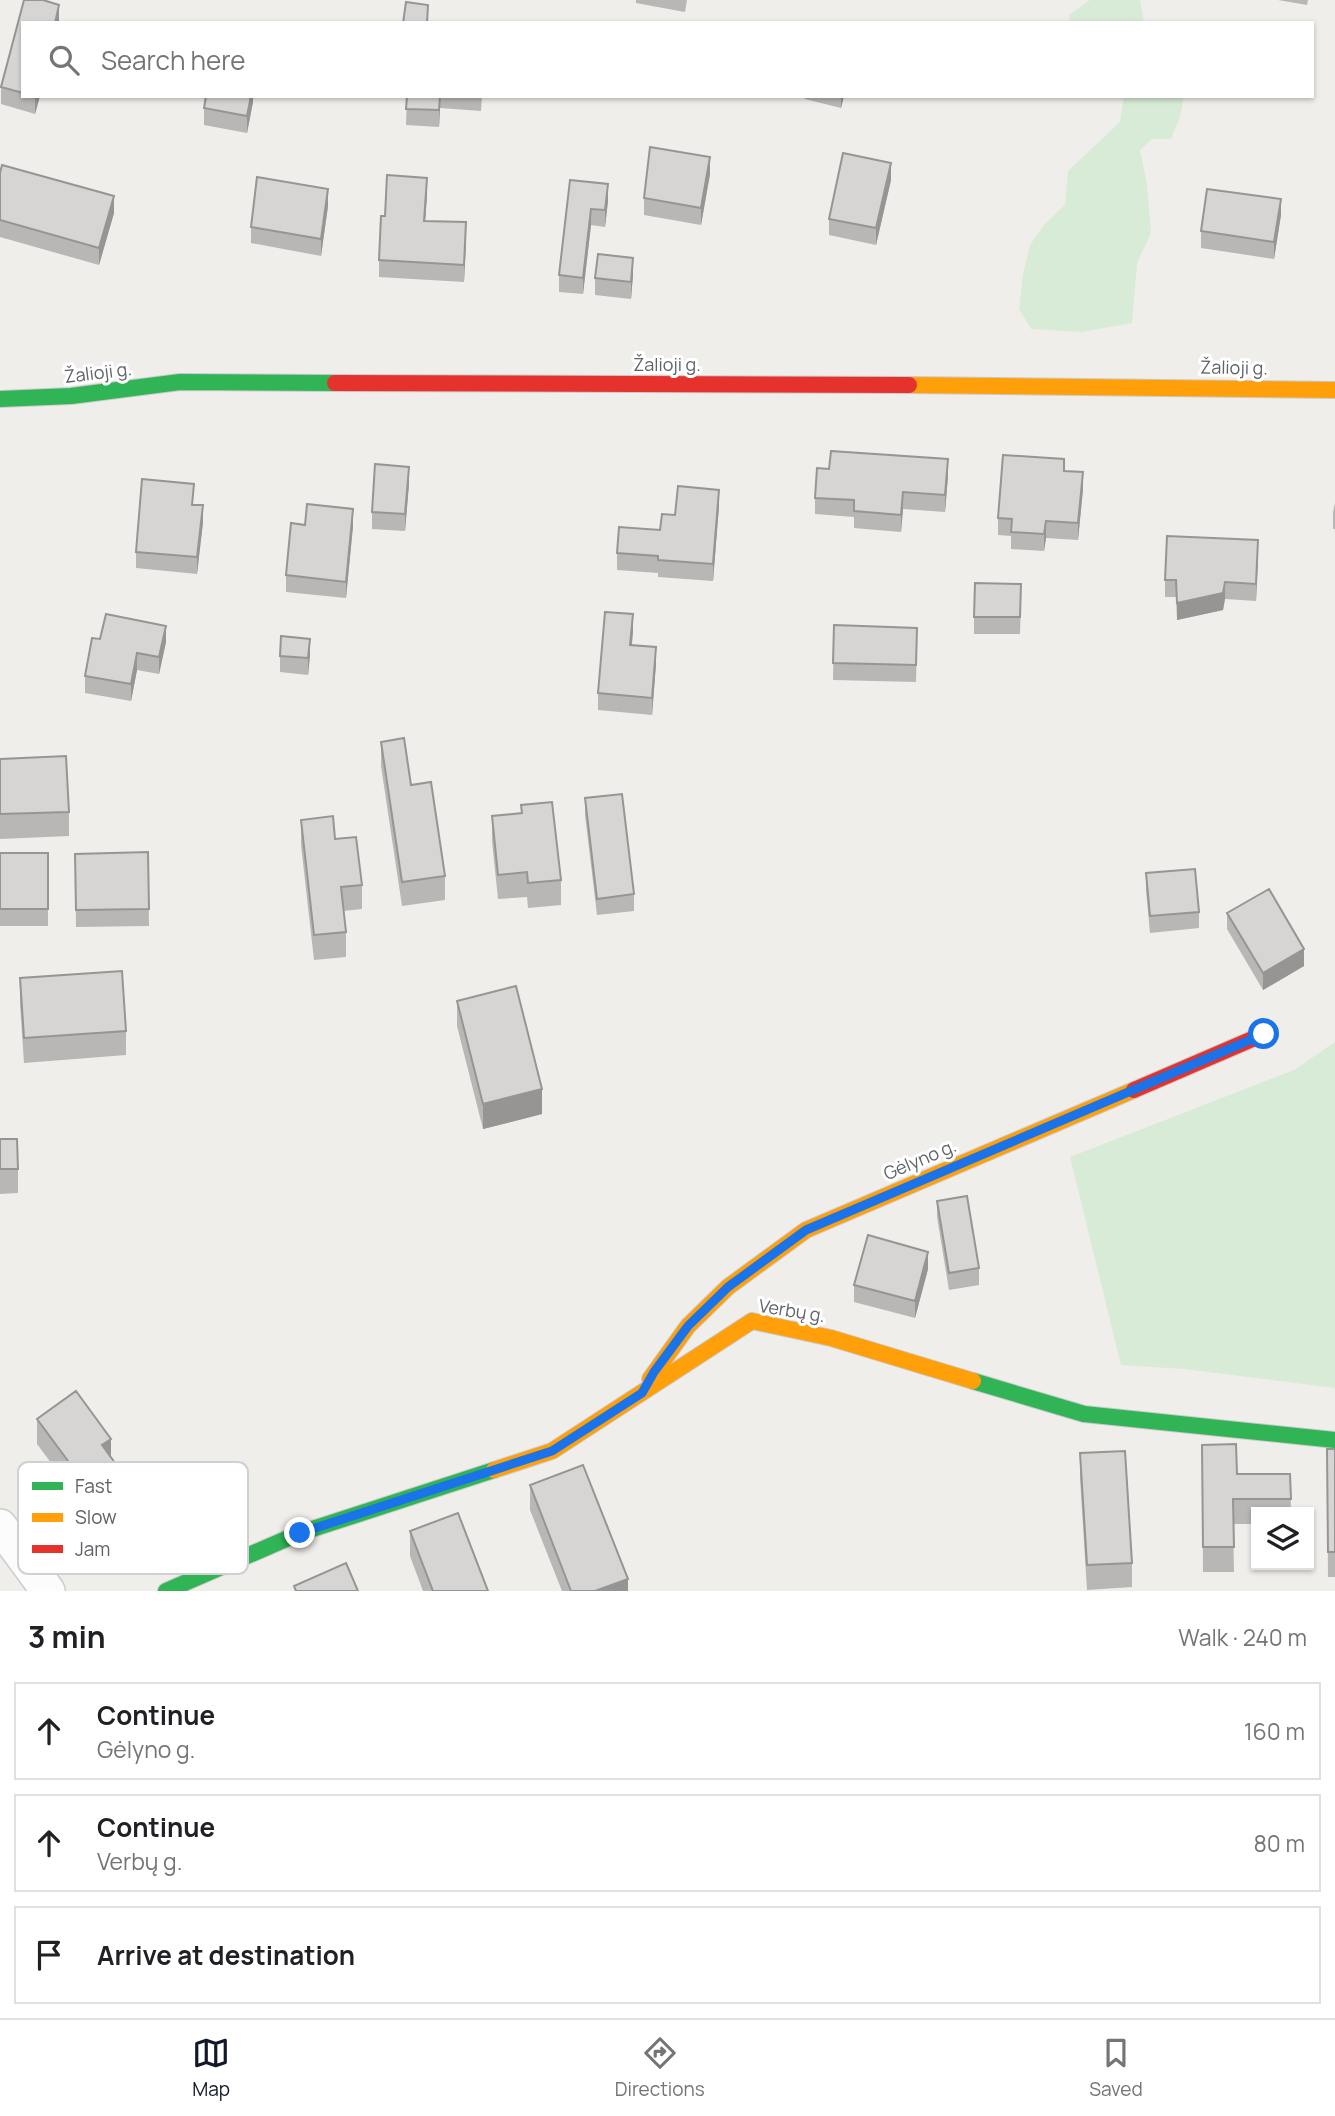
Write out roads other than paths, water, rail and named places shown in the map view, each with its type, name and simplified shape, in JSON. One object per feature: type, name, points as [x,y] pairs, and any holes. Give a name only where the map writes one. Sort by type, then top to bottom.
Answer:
[{"type":"street","name":"Žalioji g.","points":[[0,399],[71,396],[180,382],[1081,386],[1335,390]]},
{"type":"street","name":"Gėlyno g.","points":[[642,1393],[688,1326],[728,1287],[806,1230],[1264,1034]]},
{"type":"street","name":"Verbų g.","points":[[248,1556],[300,1533],[552,1451],[752,1321],[831,1338],[1084,1414],[1335,1440]]},
{"type":"street","points":[[0,1526],[18,1550]]},
{"type":"street","points":[[35,1574],[48,1591]]},
{"type":"street","name":"Verbų g.","points":[[166,1591],[205,1574]]}]
